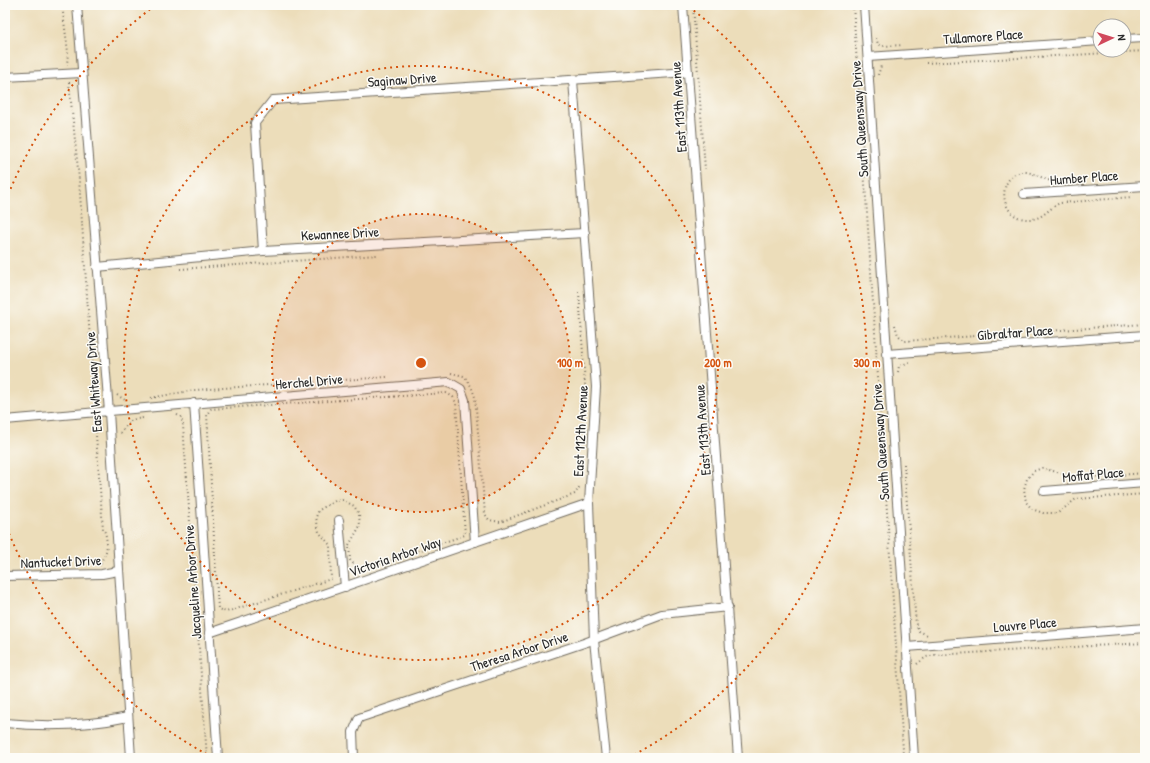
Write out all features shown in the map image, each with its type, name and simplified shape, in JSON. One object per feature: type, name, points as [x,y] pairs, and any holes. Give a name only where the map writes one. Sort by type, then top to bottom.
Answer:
[{"type":"street","name":"East Whiteway Drive","points":[[77,5],[109,412],[131,758]]},
{"type":"street","name":"East 113th Avenue","points":[[683,5],[738,758]]},
{"type":"street","name":"South Queensway Drive","points":[[864,5],[886,354],[908,647],[914,758]]},
{"type":"street","points":[[1132,39],[1145,38]]},
{"type":"street","name":"Tullamore Place","points":[[868,57],[1092,42]]},
{"type":"street","name":"Saginaw Drive","points":[[263,251],[255,123],[273,100],[688,72]]},
{"type":"street","points":[[5,77],[82,73]]},
{"type":"street","name":"East 112th Avenue","points":[[573,80],[596,387],[589,503],[594,640],[606,758]]},
{"type":"street","name":"Humber Place","points":[[1024,194],[1145,186]]},
{"type":"street","name":"Kewannee Drive","points":[[97,267],[263,251],[585,233]]},
{"type":"street","name":"Gibraltar Place","points":[[886,354],[1145,335]]},
{"type":"street","name":"Herchel Drive","points":[[5,420],[449,382],[461,389],[465,400],[475,542]]},
{"type":"street","name":"Jacqueline Arbor Drive","points":[[194,403],[218,758]]},
{"type":"street","name":"Moffat Place","points":[[1044,492],[1145,483]]},
{"type":"street","name":"Victoria Arbor Way","points":[[209,633],[589,503]]},
{"type":"street","points":[[338,520],[345,587]]},
{"type":"street","name":"Nantucket Drive","points":[[5,576],[102,574],[118,571]]},
{"type":"street","name":"Theresa Arbor Drive","points":[[354,758],[353,732],[359,718],[594,640],[662,614],[728,607]]},
{"type":"street","name":"Louvre Place","points":[[908,647],[1145,628]]},
{"type":"street","points":[[5,723],[64,726],[99,724],[128,718]]},
{"type":"path","points":[[62,5],[79,179],[94,398],[97,403],[96,435],[106,553],[101,562],[102,574]]},
{"type":"path","points":[[853,5],[902,758]]},
{"type":"path","points":[[919,63],[1145,51]]},
{"type":"path","points":[[878,77],[881,66],[887,65]]},
{"type":"path","points":[[173,269],[379,254]]},
{"type":"path","points":[[579,291],[586,406]]},
{"type":"path","points":[[894,324],[898,335],[905,341],[1145,324]]},
{"type":"path","points":[[898,372],[899,366],[904,363],[917,362]]},
{"type":"path","points":[[448,373],[456,373],[464,376],[475,397],[485,514],[489,520],[500,522],[575,494],[580,486],[581,478]]},
{"type":"path","points":[[150,398],[194,390],[393,377]]},
{"type":"path","points":[[446,392],[453,397],[456,403],[465,535],[360,571],[350,560],[349,545],[360,526],[360,514],[354,506],[344,500],[335,501],[319,510],[316,517],[319,532],[330,545],[332,579],[226,612],[218,609],[207,414],[211,409],[446,392]]},
{"type":"path","points":[[117,396],[124,400],[129,400]]},
{"type":"path","points":[[176,414],[181,417],[183,425],[207,758]]},
{"type":"path","points":[[120,433],[131,420],[146,418]]},
{"type":"path","points":[[904,459],[916,625],[919,631],[931,636]]},
{"type":"path","points":[[915,668],[920,661],[926,657],[935,656],[1145,643]]}]
